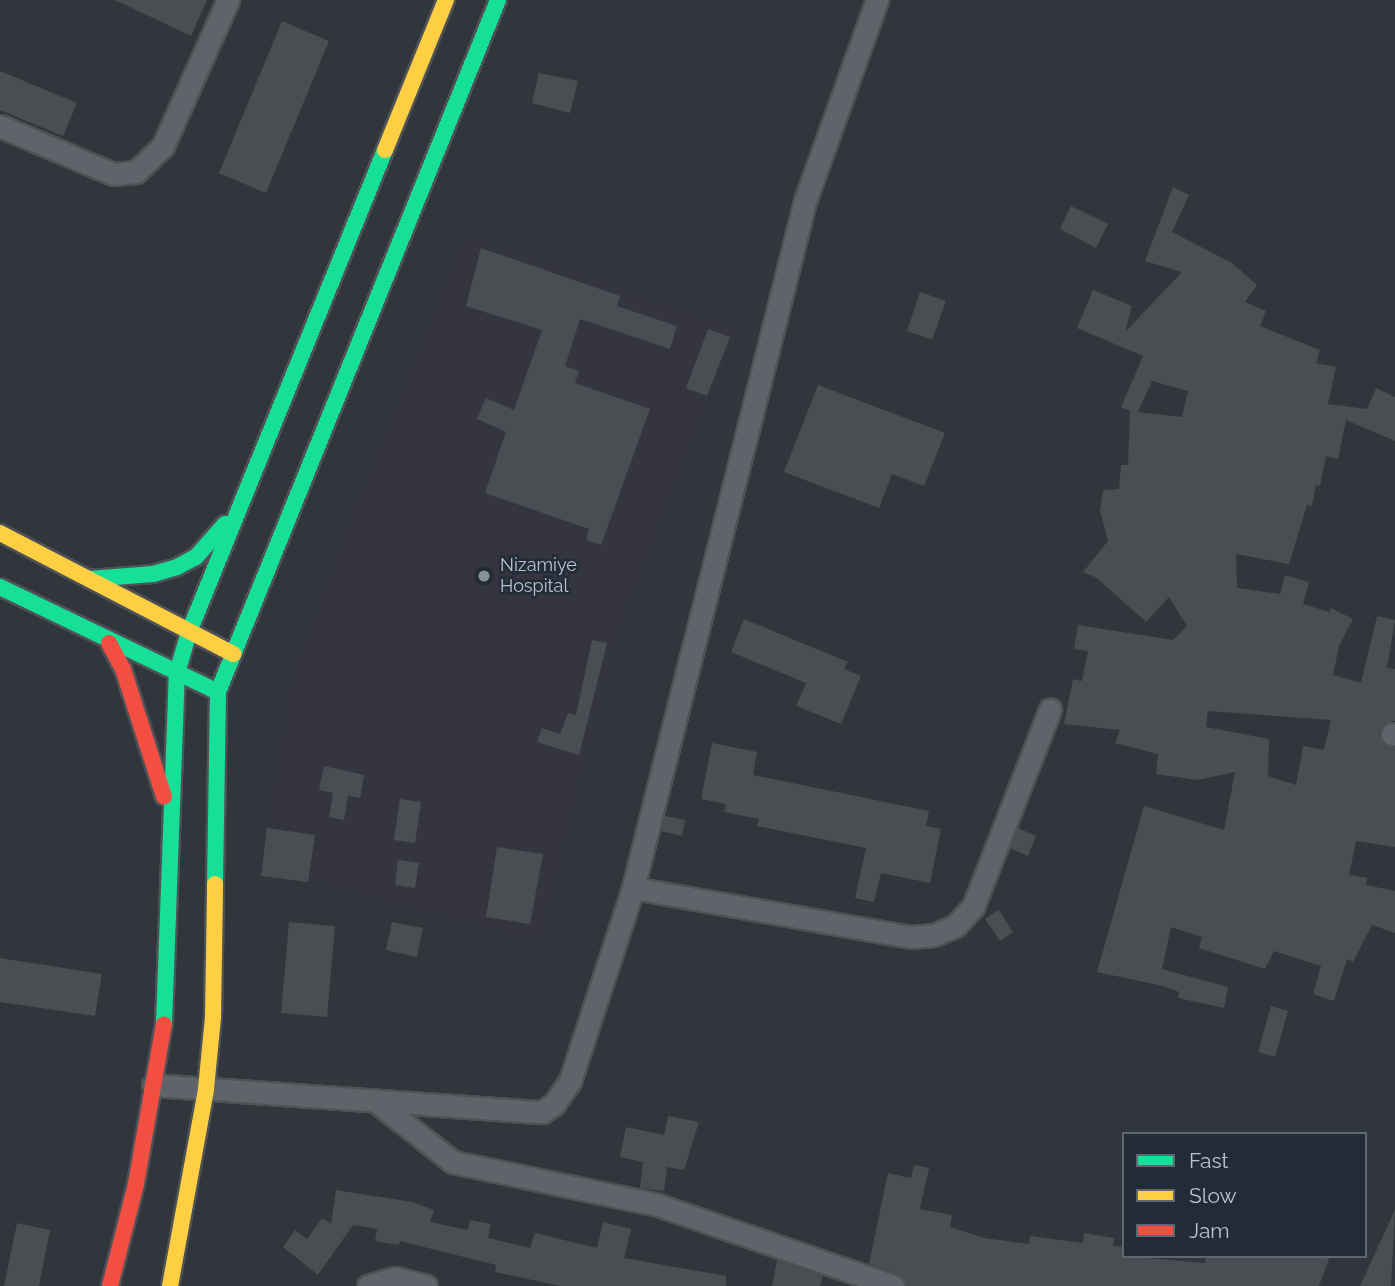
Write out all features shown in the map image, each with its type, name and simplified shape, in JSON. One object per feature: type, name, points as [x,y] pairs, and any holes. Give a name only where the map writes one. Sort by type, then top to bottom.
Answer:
[{"type":"street","points":[[0,126],[113,174],[136,172],[163,146],[228,0]]},
{"type":"street","points":[[110,1286],[136,1184],[167,1005],[177,673],[189,632],[446,0]]},
{"type":"street","points":[[170,1286],[206,1089],[213,1017],[218,692],[498,0]]},
{"type":"street","points":[[153,1085],[522,1114],[542,1112],[554,1104],[570,1081],[633,888],[805,201],[877,0]]},
{"type":"street","points":[[89,579],[153,574],[177,567],[196,556],[240,508]]},
{"type":"street","points":[[0,533],[233,654]]},
{"type":"street","points":[[0,587],[110,643],[218,692]]},
{"type":"street","points":[[110,643],[123,669],[171,820]]},
{"type":"street","points":[[633,888],[911,937],[944,930],[973,907],[1050,709]]},
{"type":"street","points":[[378,1102],[453,1162],[658,1205],[893,1286]]},
{"type":"street","points":[[368,1286],[395,1278],[426,1286]]},
{"type":"shaded area","name":"Nizamiye Hospital","points":[[465,232],[737,328],[615,644],[541,944],[259,868],[290,678],[353,508]]},
{"type":"building","points":[[115,0],[207,0],[191,36]]},
{"type":"building","points":[[282,21],[329,41],[266,193],[219,173]]},
{"type":"building","points":[[0,71],[77,103],[63,136],[0,110]]},
{"type":"building","points":[[539,73],[578,81],[570,113],[532,103]]},
{"type":"building","points":[[1173,187],[1189,195],[1172,232],[1232,263],[1257,285],[1245,302],[1266,311],[1260,326],[1320,350],[1316,363],[1336,367],[1328,404],[1367,409],[1376,388],[1395,397],[1395,441],[1346,420],[1338,459],[1326,456],[1320,486],[1316,485],[1312,506],[1307,505],[1289,564],[1236,554],[1237,588],[1280,594],[1285,575],[1309,582],[1303,604],[1329,612],[1331,608],[1353,619],[1339,646],[1333,675],[1361,683],[1377,616],[1395,620],[1387,668],[1395,669],[1395,721],[1385,723],[1379,733],[1385,745],[1395,747],[1395,847],[1356,841],[1349,875],[1367,878],[1366,885],[1395,891],[1395,933],[1372,925],[1353,962],[1347,959],[1334,1001],[1313,994],[1321,966],[1274,951],[1265,969],[1199,948],[1202,937],[1171,927],[1162,969],[1228,987],[1224,1008],[1178,998],[1179,992],[1163,986],[1097,972],[1144,806],[1224,830],[1235,772],[1198,780],[1156,774],[1158,754],[1115,743],[1120,730],[1064,724],[1073,679],[1082,681],[1088,651],[1074,649],[1078,625],[1173,640],[1187,626],[1169,597],[1146,622],[1097,578],[1083,572],[1108,541],[1100,511],[1103,490],[1119,489],[1121,465],[1128,465],[1130,411],[1121,407],[1143,356],[1077,328],[1093,290],[1132,306],[1125,332],[1182,272],[1145,261]],"holes":[[[1152,381],[1188,391],[1182,417],[1138,412]],[[1208,711],[1331,720],[1324,750],[1303,746],[1296,785],[1268,776],[1269,739],[1206,727]]]},
{"type":"building","points":[[1071,206],[1108,224],[1096,248],[1060,229]]},
{"type":"building","points":[[481,248],[620,296],[617,306],[677,326],[670,349],[580,319],[565,366],[579,371],[575,383],[650,409],[601,545],[586,540],[589,529],[485,493],[506,432],[477,419],[486,398],[514,410],[542,330],[466,306]]},
{"type":"building","points":[[920,292],[946,301],[932,340],[907,331]]},
{"type":"building","points":[[708,329],[730,337],[707,396],[686,388]]},
{"type":"building","points":[[818,385],[945,433],[924,486],[892,474],[879,508],[784,472]]},
{"type":"building","points":[[744,619],[848,662],[844,669],[861,676],[841,724],[796,706],[806,683],[731,652]]},
{"type":"building","points":[[592,640],[607,643],[579,755],[537,742],[542,728],[560,734],[568,713],[576,715]]},
{"type":"building","points":[[712,743],[757,752],[753,775],[929,811],[926,826],[941,829],[930,883],[881,873],[874,902],[855,898],[866,848],[757,826],[759,819],[724,812],[726,804],[701,799]]},
{"type":"building","points":[[324,766],[364,775],[360,798],[348,796],[344,820],[329,817],[333,793],[319,790]]},
{"type":"building","points":[[400,799],[421,802],[415,843],[394,840]]},
{"type":"building","points":[[665,816],[685,820],[682,836],[661,831]]},
{"type":"building","points":[[267,828],[315,835],[308,882],[261,876]]},
{"type":"building","points":[[1018,828],[1036,836],[1028,856],[1010,848]]},
{"type":"building","points":[[497,847],[543,854],[530,924],[486,917]]},
{"type":"building","points":[[398,860],[419,863],[415,888],[395,885]]},
{"type":"building","points":[[999,910],[1013,932],[1000,941],[985,919]]},
{"type":"building","points":[[289,922],[335,926],[327,1017],[281,1013]]},
{"type":"building","points":[[392,922],[423,928],[417,957],[386,950]]},
{"type":"building","points":[[0,958],[102,974],[95,1016],[0,1002]]},
{"type":"building","points":[[1271,1006],[1288,1011],[1275,1057],[1258,1052]]},
{"type":"building","points":[[668,1116],[699,1122],[684,1170],[667,1167],[664,1191],[640,1188],[643,1162],[620,1157],[626,1127],[664,1135]]},
{"type":"building","points":[[914,1165],[929,1168],[920,1209],[952,1215],[950,1227],[984,1238],[1029,1244],[1030,1236],[1083,1243],[1084,1233],[1114,1238],[1113,1246],[1122,1247],[1122,1258],[1205,1263],[1205,1258],[1329,1258],[1319,1286],[906,1286],[898,1274],[869,1264],[888,1173],[911,1178]]},
{"type":"building","points":[[336,1190],[412,1202],[434,1210],[430,1222],[468,1230],[470,1220],[491,1224],[488,1238],[530,1248],[535,1233],[597,1248],[603,1222],[631,1229],[624,1258],[726,1276],[726,1286],[560,1286],[495,1272],[496,1265],[400,1241],[399,1245],[375,1241],[377,1229],[353,1225],[318,1275],[283,1247],[295,1230],[307,1239],[322,1218],[331,1224]]},
{"type":"building","points":[[1395,1210],[1391,1286],[1360,1286]]},
{"type":"building","points":[[17,1223],[50,1230],[39,1286],[4,1286]]},
{"type":"building","points":[[777,1260],[823,1276],[820,1286],[772,1286]]},
{"type":"traffic: fast","points":[[215,884],[218,692],[498,0]]},
{"type":"traffic: fast","points":[[164,1024],[177,673],[189,632],[385,150]]},
{"type":"traffic: fast","points":[[89,579],[153,574],[177,567],[196,557],[225,524]]},
{"type":"traffic: fast","points":[[0,587],[218,692]]},
{"type":"traffic: slow","points":[[385,150],[446,0]]},
{"type":"traffic: slow","points":[[0,533],[233,654]]},
{"type":"traffic: slow","points":[[170,1286],[206,1089],[213,1017],[215,884]]},
{"type":"traffic: jam","points":[[109,643],[123,669],[164,797]]},
{"type":"traffic: jam","points":[[110,1286],[136,1184],[164,1024]]},
{"type":"place","name":"Nizamiye Hospital","points":[[484,576]]}]
